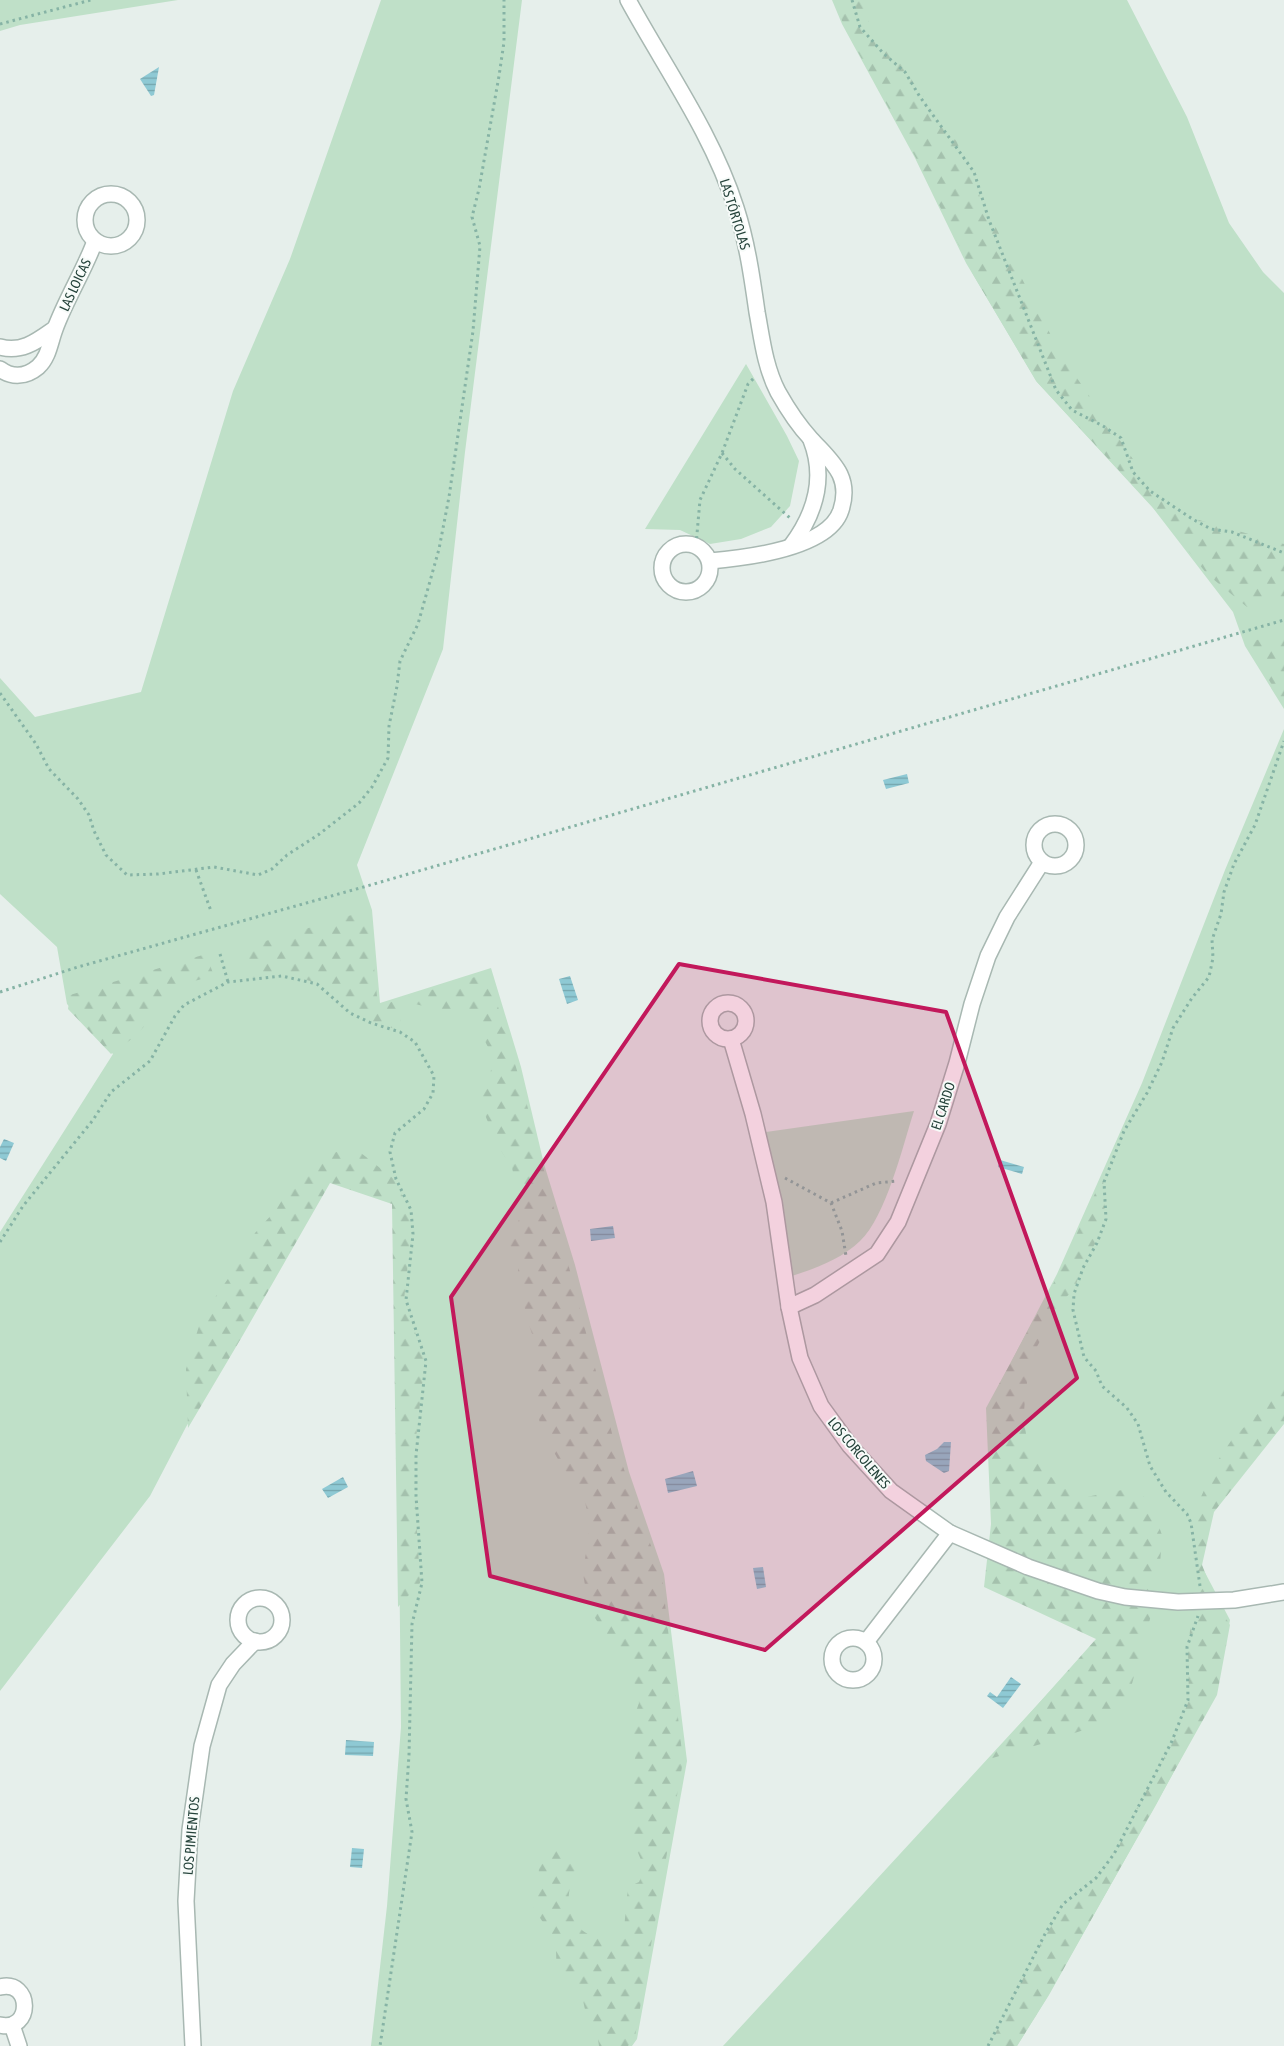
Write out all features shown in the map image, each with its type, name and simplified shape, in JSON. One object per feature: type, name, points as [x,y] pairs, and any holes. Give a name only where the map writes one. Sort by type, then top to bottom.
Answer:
[{"type":"street","name":"LAS TÓRTOLAS","points":[[628,0],[696,116],[712,146],[725,177],[746,244],[763,348],[777,390],[810,438],[836,466],[844,487],[843,503],[837,521],[817,537],[761,554],[710,560]]},
{"type":"street","name":"LAS LOICAS","points":[[0,369],[8,374],[17,376],[31,372],[40,366],[49,350],[54,329],[87,263],[95,241]]},
{"type":"street","name":"LAS LOICAS","points":[[0,347],[19,349],[35,343],[54,329]]},
{"type":"street","name":"LAS TÓRTOLAS","points":[[790,546],[803,530],[814,505],[818,489],[817,460],[810,438]]},
{"type":"street","points":[[680,544],[696,545],[702,549],[710,560],[708,577],[698,589],[682,592],[668,584],[663,576],[662,568],[666,553],[680,544]]},
{"type":"street","name":"EL CARDO","points":[[789,1307],[815,1295],[877,1254],[898,1222],[938,1124],[957,1063],[972,1004],[988,956],[1008,917],[1042,862]]},
{"type":"street","name":"LOS CORCOLENES","points":[[731,1039],[753,1114],[774,1202],[789,1307],[800,1358],[821,1406],[850,1446],[891,1491],[950,1533],[1028,1567],[1098,1591],[1153,1600],[1202,1602],[1234,1600],[1284,1592]]},
{"type":"street","points":[[866,1642],[950,1533]]},
{"type":"street","name":"LOS PIMIENTOS","points":[[193,2046],[186,1901],[190,1830],[202,1746],[219,1685],[254,1641]]},
{"type":"street","points":[[0,1987],[13,1988],[23,1996],[25,2003],[22,2016],[6,2025],[20,2046]]},
{"type":"path","points":[[0,24],[91,0]]},
{"type":"path","points":[[0,693],[36,744],[49,769],[78,799],[89,815],[94,831],[106,855],[127,876],[214,867],[258,874],[272,870],[287,855],[318,836],[358,803],[372,787],[388,758],[389,726],[400,661],[418,624],[426,596],[439,549],[452,477],[474,331],[480,255],[480,246],[472,217],[481,180],[499,76],[504,42],[504,0]]},
{"type":"path","points":[[852,0],[860,27],[883,53],[905,72],[920,98],[974,172],[989,220],[1056,390],[1072,410],[1121,438],[1133,472],[1150,491],[1211,529],[1232,532],[1284,553]]},
{"type":"path","points":[[696,545],[700,500],[722,453],[748,384],[768,367]]},
{"type":"path","points":[[722,453],[734,469],[803,530]]},
{"type":"path","points":[[0,992],[78,967],[376,883],[1284,620]]},
{"type":"path","points":[[988,2046],[1045,1934],[1063,1904],[1096,1878],[1114,1854],[1172,1741],[1188,1700],[1187,1647],[1202,1602],[1191,1524],[1187,1514],[1166,1492],[1150,1466],[1138,1424],[1126,1408],[1102,1386],[1096,1371],[1084,1357],[1073,1310],[1074,1294],[1083,1268],[1097,1243],[1106,1220],[1104,1182],[1124,1131],[1147,1093],[1162,1062],[1173,1028],[1192,998],[1209,977],[1214,958],[1212,940],[1221,914],[1224,892],[1234,864],[1254,825],[1284,741]]},
{"type":"path","points":[[196,870],[211,911]]},
{"type":"path","points":[[220,954],[228,982]]},
{"type":"path","points":[[0,1242],[23,1206],[93,1120],[111,1092],[150,1061],[184,1005],[228,982],[282,976],[317,984],[350,1014],[371,1024],[400,1032],[415,1042],[434,1076],[434,1093],[424,1109],[395,1133],[390,1152],[396,1179],[411,1210],[413,1234],[406,1300],[426,1361],[416,1455],[416,1496],[422,1583],[412,1624],[406,1799],[412,1832],[380,2046]]},
{"type":"path","points":[[765,1162],[786,1178],[831,1203],[842,1231],[847,1260],[846,1274]]},
{"type":"path","points":[[831,1203],[876,1183],[917,1179]]},
{"type":"highlighted area","points":[[679,964],[946,1012],[1077,1378],[765,1650],[490,1576],[451,1297]]},
{"type":"green space","points":[[0,0],[178,0],[20,25],[0,31]]},
{"type":"green space","points":[[381,0],[522,0],[465,452],[443,649],[357,865],[372,910],[380,1003],[491,968],[521,1067],[544,1164],[575,1265],[629,1472],[664,1574],[687,1761],[637,2039],[632,2046],[371,2046],[387,1906],[401,1727],[393,1201],[330,1180],[186,1427],[150,1496],[0,1691],[0,1232],[113,1054],[67,1004],[57,947],[0,894],[0,678],[35,717],[141,692],[233,391],[290,259]]},
{"type":"green space","points":[[832,0],[1127,0],[1187,117],[1229,223],[1263,272],[1284,293],[1284,709],[1245,646],[1233,612],[1153,508],[1037,382],[966,263],[915,158],[842,24]]},
{"type":"green space","points":[[833,0],[869,0],[861,13],[894,49],[913,82],[957,142],[970,177],[1061,355],[1146,478],[1167,497],[1199,520],[1284,544],[1284,597],[1247,607],[1207,574],[1151,505],[1036,381],[974,276],[916,158],[846,30]]},
{"type":"green space","points":[[746,364],[799,461],[790,506],[771,527],[741,539],[710,544],[680,530],[645,529]]},
{"type":"green space","points":[[1284,632],[1284,705],[1247,643]]},
{"type":"green space","points":[[1284,729],[1284,1423],[1213,1511],[1201,1565],[1230,1620],[1216,1693],[1156,1805],[1046,1999],[1017,2046],[723,2046],[1098,1639],[993,1528],[987,1408],[1057,1274],[1142,1083],[1225,870]]},
{"type":"green space","points":[[368,910],[378,1006],[488,973],[526,1101],[614,1441],[662,1577],[683,1761],[635,2037],[628,2046],[599,2046],[596,2026],[586,2014],[580,1987],[556,1972],[555,1944],[533,1907],[538,1883],[539,1862],[543,1855],[555,1848],[576,1866],[569,1893],[569,1905],[577,1925],[584,1932],[593,1936],[603,1937],[613,1935],[624,1929],[628,1887],[639,1882],[646,1866],[641,1860],[629,1831],[633,1786],[632,1771],[636,1753],[630,1728],[639,1703],[629,1660],[603,1630],[593,1615],[588,1601],[583,1574],[590,1523],[584,1498],[559,1461],[542,1431],[537,1412],[534,1397],[539,1354],[528,1322],[518,1280],[518,1263],[510,1245],[515,1227],[521,1216],[519,1195],[512,1168],[497,1144],[483,1110],[483,1095],[492,1067],[489,1049],[475,1022],[456,1010],[436,1009],[415,1004],[403,1007],[399,1030],[372,1022],[351,1012],[318,983],[283,974],[250,977],[247,966],[236,950]]},
{"type":"green space","points":[[206,954],[214,976],[190,983],[167,996],[139,1032],[111,1054],[68,1009],[70,995]]},
{"type":"green space","points":[[914,1111],[893,1180],[878,1215],[869,1230],[860,1241],[844,1254],[817,1267],[789,1277],[766,1132]]},
{"type":"green space","points":[[340,1151],[361,1153],[394,1179],[410,1211],[411,1234],[404,1300],[425,1361],[414,1455],[420,1583],[398,1607],[392,1204],[330,1183],[188,1428],[186,1369],[202,1316],[232,1273],[255,1233],[274,1212],[289,1189],[321,1156]]},
{"type":"green space","points":[[1103,1176],[1105,1219],[1096,1242],[1081,1268],[1074,1291],[1056,1311],[1031,1359],[1024,1410],[1025,1427],[1028,1442],[1042,1467],[1052,1478],[1081,1498],[1132,1488],[1150,1501],[1162,1535],[1160,1565],[1150,1619],[1128,1698],[1096,1726],[989,1759],[1096,1639],[984,1587],[991,1524],[986,1408],[1058,1275]]},
{"type":"green space","points":[[1284,1388],[1284,1424],[1214,1512],[1202,1565],[1214,1595],[1194,1595],[1192,1523],[1194,1512],[1218,1460],[1233,1438]]},
{"type":"green space","points":[[1194,1599],[1220,1609],[1230,1625],[1217,1695],[1049,1995],[1017,2046],[989,2046],[1045,1935],[1064,1905],[1097,1878],[1115,1855],[1131,1819],[1173,1741],[1189,1700],[1188,1647]]},
{"type":"water","points":[[159,67],[154,95],[151,96],[140,79]]},
{"type":"water","points":[[907,774],[909,783],[886,789],[883,780]]},
{"type":"water","points":[[570,976],[578,1000],[567,1004],[559,979]]},
{"type":"water","points":[[4,1139],[14,1143],[6,1161],[0,1158],[0,1147]]},
{"type":"water","points":[[1000,1160],[1024,1167],[1022,1174],[998,1167]]},
{"type":"water","points":[[613,1226],[615,1238],[591,1241],[590,1229]]},
{"type":"water","points":[[944,1442],[951,1442],[949,1471],[944,1473],[926,1461],[925,1455],[937,1449]]},
{"type":"water","points":[[693,1471],[697,1486],[668,1493],[665,1479]]},
{"type":"water","points":[[343,1477],[348,1487],[328,1498],[322,1489]]},
{"type":"water","points":[[763,1567],[766,1587],[757,1589],[753,1568]]},
{"type":"water","points":[[1011,1677],[1021,1684],[1003,1708],[987,1696],[990,1692],[997,1697]]},
{"type":"water","points":[[346,1740],[374,1742],[373,1756],[345,1755]]},
{"type":"water","points":[[352,1848],[364,1849],[362,1868],[350,1867]]}]
